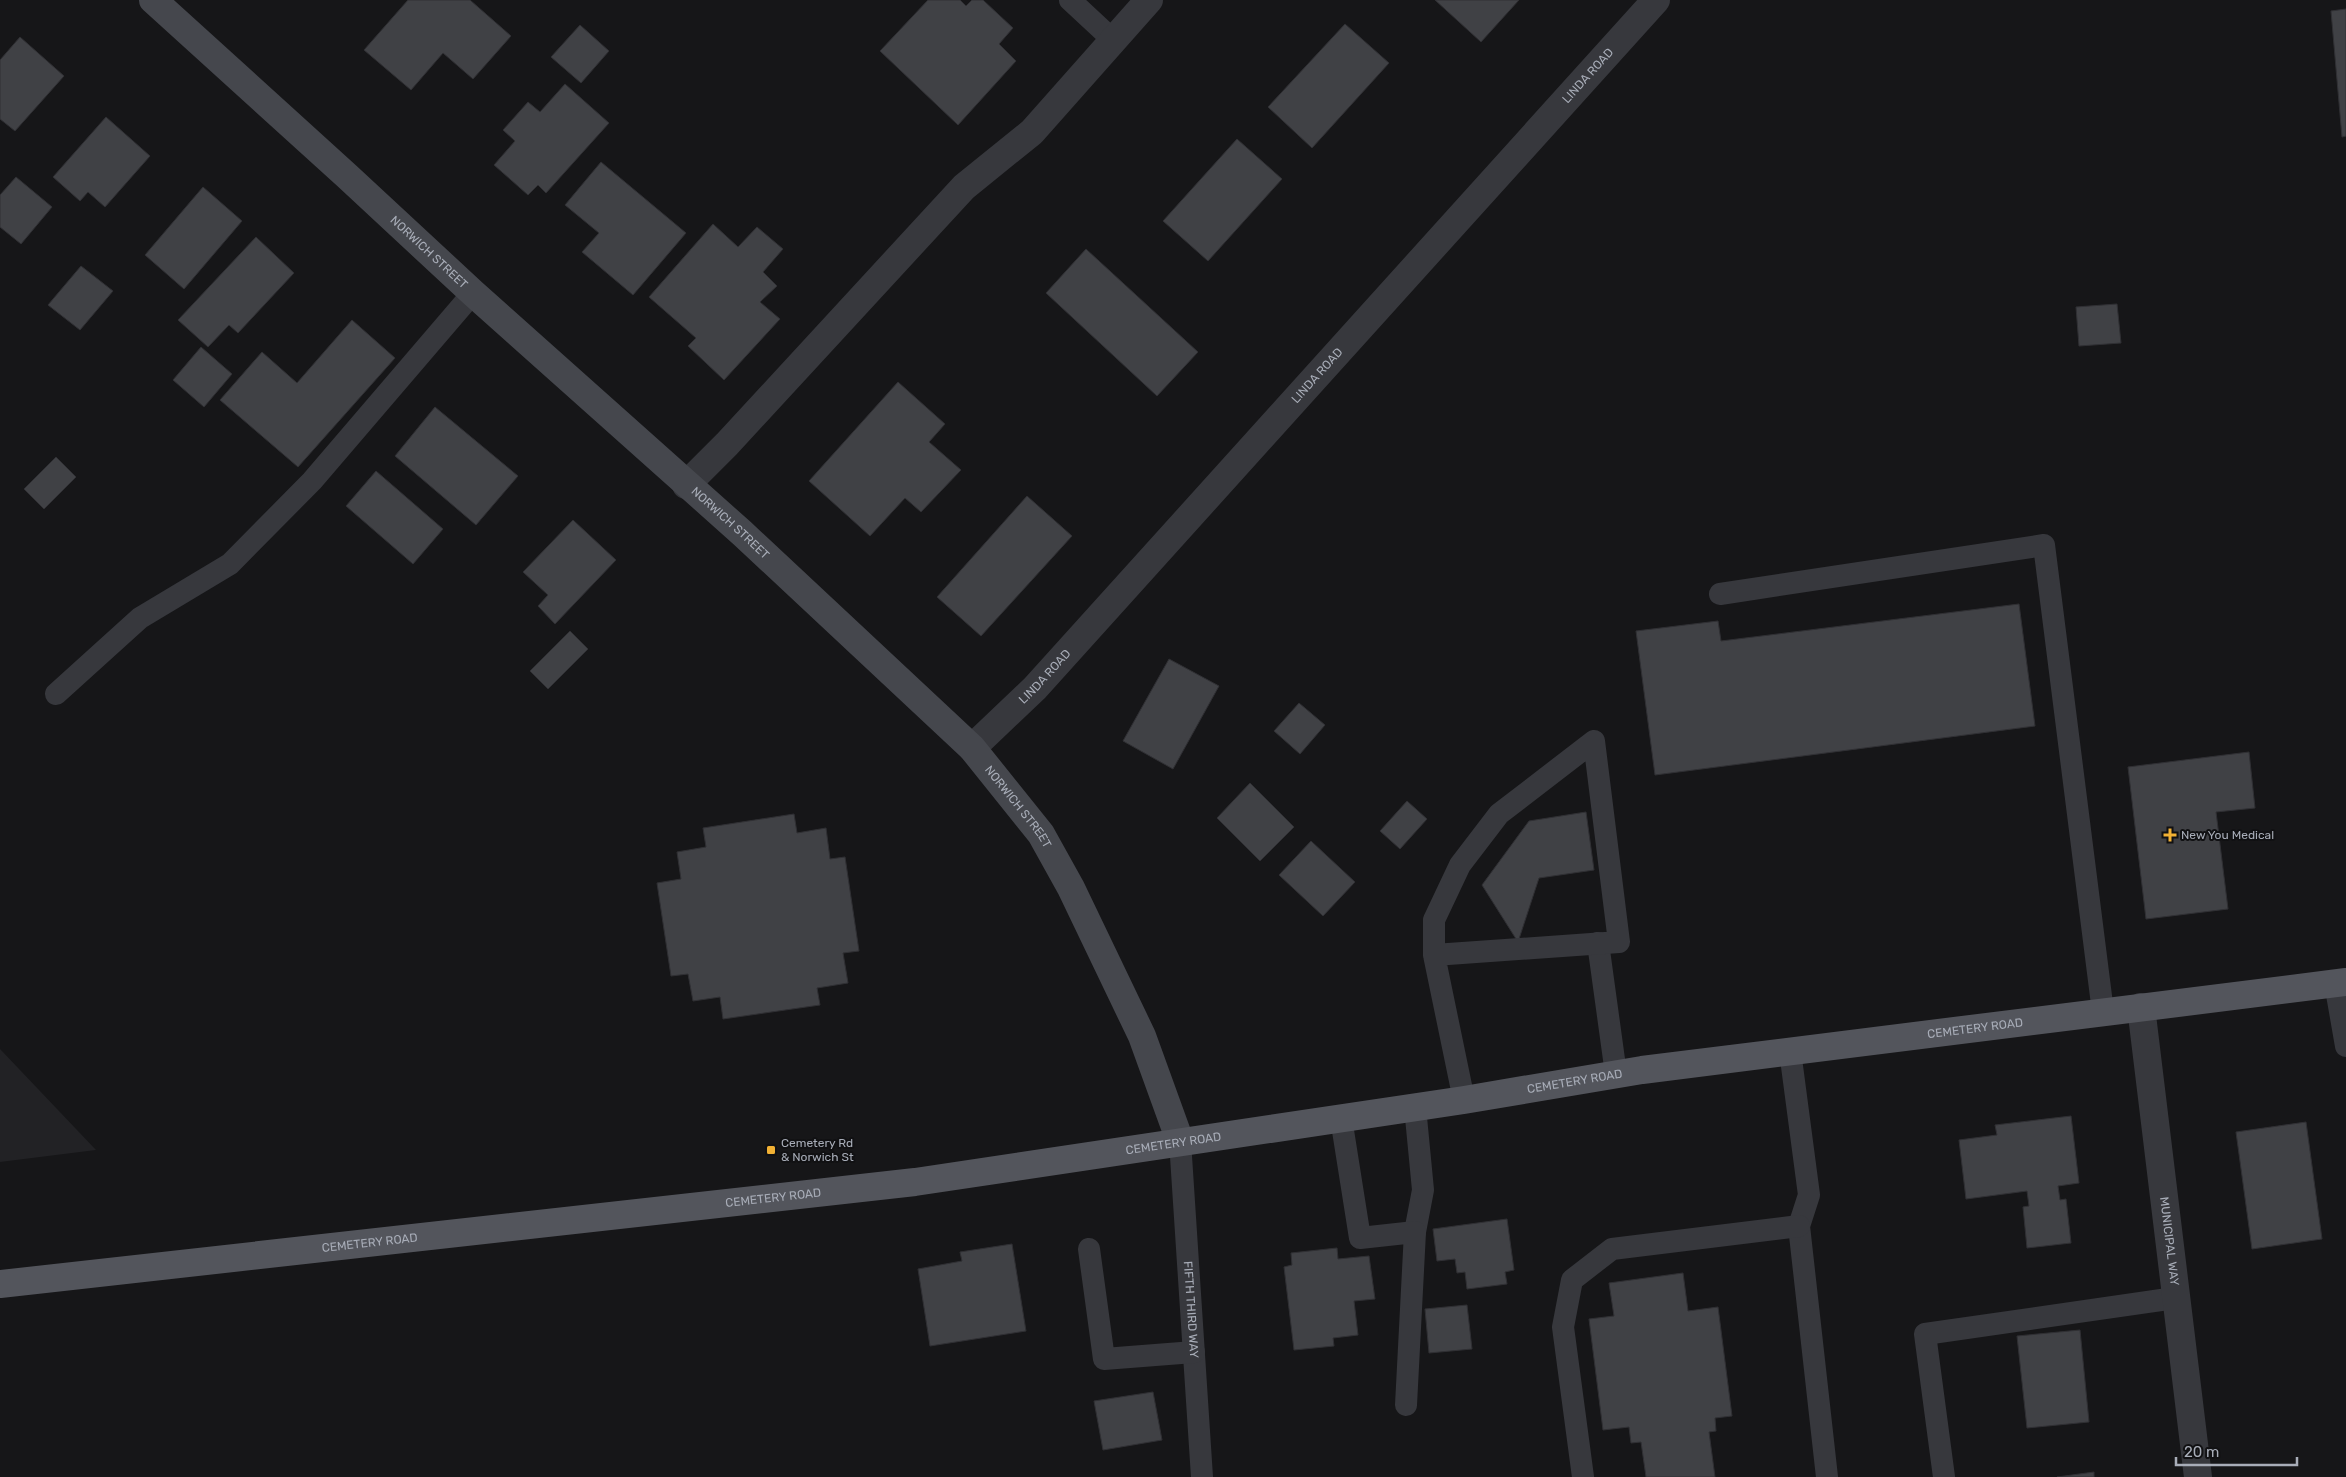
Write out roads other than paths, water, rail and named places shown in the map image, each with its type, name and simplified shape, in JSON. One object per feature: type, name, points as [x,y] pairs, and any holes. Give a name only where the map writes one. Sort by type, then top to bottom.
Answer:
[{"type":"main road","name":"NORWICH STREET","points":[[153,0],[473,293],[742,533],[972,748],[1041,834],[1072,888],[1142,1036],[1180,1141]]},
{"type":"main road","name":"CEMETERY ROAD","points":[[0,1284],[915,1182],[1464,1100],[1616,1074],[2340,982]]},
{"type":"street","points":[[686,485],[727,444],[964,187],[1032,132],[1150,0]]},
{"type":"street","name":"LINDA ROAD","points":[[972,748],[1035,688],[1656,0]]},
{"type":"street","name":"MUNICIPAL WAY","points":[[2141,1007],[2198,1477]]},
{"type":"lane","points":[[1070,0],[1114,40]]},
{"type":"lane","points":[[56,694],[140,618],[230,564],[312,481],[473,293]]},
{"type":"lane","points":[[1720,594],[2044,545],[2103,1012]]},
{"type":"lane","points":[[1434,955],[1619,942],[1594,741],[1498,814],[1466,858],[1434,920],[1434,955],[1464,1100]]},
{"type":"lane","points":[[1598,943],[1616,1074]]},
{"type":"lane","points":[[2340,982],[2346,1046]]},
{"type":"lane","points":[[1790,1051],[1809,1195],[1799,1226],[1827,1477]]},
{"type":"lane","points":[[1406,1405],[1415,1232],[1423,1190],[1415,1107]]},
{"type":"lane","points":[[1342,1118],[1360,1238],[1415,1232]]},
{"type":"lane","name":"FIFTH THIRD WAY","points":[[1180,1141],[1202,1477]]},
{"type":"lane","points":[[1582,1477],[1563,1327],[1572,1280],[1612,1249],[1799,1226]]},
{"type":"lane","points":[[1089,1249],[1104,1358],[1194,1352]]},
{"type":"lane","points":[[1944,1477],[1925,1334],[2176,1298]]},
{"type":"place","name":"New You Medical","points":[[2170,835]]},
{"type":"place","name":"Cemetery Rd & Norwich St","points":[[771,1150]]}]
